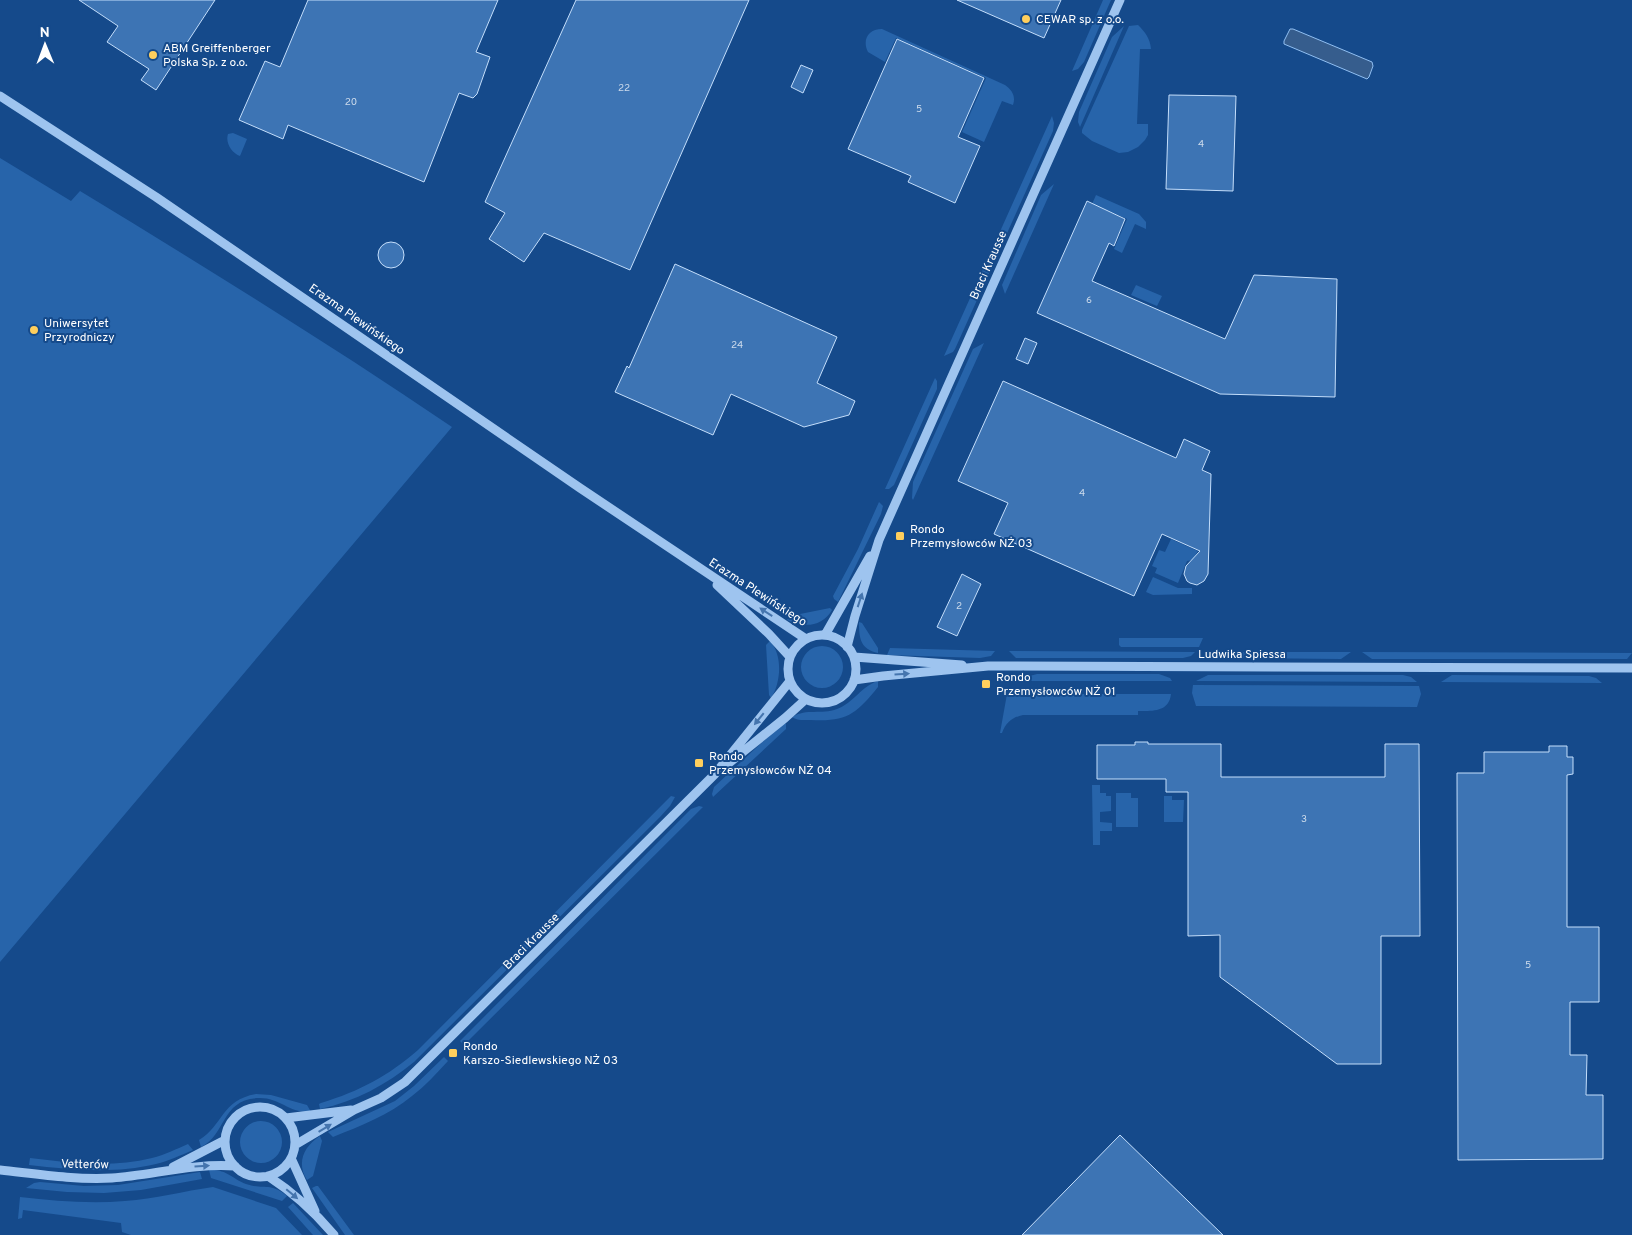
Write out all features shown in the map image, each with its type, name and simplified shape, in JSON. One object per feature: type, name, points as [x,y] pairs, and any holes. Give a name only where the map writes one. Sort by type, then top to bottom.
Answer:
[{"type":"street","name":"Braci Krausse","points":[[825,635],[879,540],[1120,0]]},
{"type":"street","name":"Erazma Plewińskiego","points":[[0,96],[245,256],[697,567],[806,639]]},
{"type":"street","name":"Braci Krausse","points":[[847,647],[879,540]]},
{"type":"street","name":"Erazma Plewińskiego","points":[[697,567],[769,634],[790,657]]},
{"type":"street","points":[[825,635],[833,637],[847,647],[854,657],[856,673],[845,694],[830,702],[814,702],[796,692],[790,681],[788,669],[790,657],[797,646],[812,636],[825,635]]},
{"type":"street","points":[[854,657],[988,666]]},
{"type":"street","name":"Ludwika Spiessa","points":[[854,680],[988,666],[1632,668]]},
{"type":"street","name":"Braci Krausse","points":[[715,774],[790,681]]},
{"type":"street","name":"Braci Krausse","points":[[295,1145],[405,1082],[715,774],[806,699]]},
{"type":"street","points":[[268,1176],[284,1168],[291,1158],[295,1145],[293,1128],[286,1118],[269,1108],[255,1107],[237,1116],[228,1127],[225,1140],[228,1156],[235,1166],[250,1175],[268,1176],[282,1185],[316,1213],[334,1235]]},
{"type":"street","name":"Braci Krausse","points":[[286,1118],[354,1110]]},
{"type":"street","name":"Vetterów","points":[[169,1169],[225,1140]]},
{"type":"street","points":[[291,1158],[316,1213]]},
{"type":"street","name":"Vetterów","points":[[0,1170],[92,1178],[141,1175],[169,1169],[220,1164],[235,1166]]},
{"type":"shaded area","points":[[1103,0],[1111,0],[1084,62],[1078,69],[1072,71]]},
{"type":"shaded area","points":[[1138,25],[1147,36],[1151,49],[1140,49],[1137,124],[1148,124],[1148,135],[1138,147],[1128,152],[1119,153],[1092,141],[1082,133],[1082,130],[1129,26]]},
{"type":"shaded area","points":[[1124,26],[1080,127],[1078,122],[1079,112],[1112,37]]},
{"type":"shaded area","points":[[877,29],[882,29],[1010,89],[1014,96],[1013,105],[1002,101],[984,142],[962,132],[986,78],[896,38],[885,62],[868,52],[866,48],[866,39],[870,33]]},
{"type":"shaded area","points":[[1290,29],[1372,62],[1373,66],[1369,77],[1367,79],[1284,44]]},
{"type":"shaded area","points":[[1052,116],[1054,123],[1053,131],[955,349],[944,356]]},
{"type":"shaded area","points":[[233,133],[247,139],[240,156],[228,144],[228,134]]},
{"type":"shaded area","points":[[0,158],[71,201],[80,191],[268,307],[452,427],[0,962]]},
{"type":"shaded area","points":[[1054,184],[1005,294],[1002,285],[1041,195]]},
{"type":"shaded area","points":[[1096,195],[1139,214],[1146,222],[1146,229],[1135,224],[1122,253],[1114,249],[1127,219],[1092,204]]},
{"type":"shaded area","points":[[1136,285],[1162,296],[1157,306],[1131,295]]},
{"type":"shaded area","points":[[984,343],[913,500],[913,482],[973,349]]},
{"type":"shaded area","points":[[935,378],[937,389],[894,485],[889,489],[885,489]]},
{"type":"shaded area","points":[[879,502],[883,506],[881,514],[838,602],[833,596],[858,549]]},
{"type":"shaded area","points":[[1171,539],[1198,551],[1193,560],[1187,561],[1178,583],[1155,573],[1157,568],[1152,566],[1159,550],[1165,552]]},
{"type":"shaded area","points":[[1153,577],[1178,588],[1192,588],[1192,594],[1153,595],[1146,592]]},
{"type":"shaded area","points":[[830,608],[832,610],[828,616],[818,623],[806,625],[787,620],[790,616]]},
{"type":"shaded area","points":[[859,622],[862,623],[878,648],[878,653],[864,646],[860,638]]},
{"type":"shaded area","points":[[1119,638],[1203,638],[1199,647],[1121,647],[1119,645]]},
{"type":"shaded area","points":[[770,641],[779,661],[779,677],[771,698],[769,695],[766,645]]},
{"type":"shaded area","points":[[826,646],[834,649],[840,655],[843,667],[840,679],[834,685],[818,688],[810,685],[804,679],[801,663],[804,655],[810,649]]},
{"type":"shaded area","points":[[890,648],[995,651],[991,656],[980,658],[887,655]]},
{"type":"shaded area","points":[[1009,651],[1195,652],[1191,656],[1183,658],[1016,658]]},
{"type":"shaded area","points":[[1223,652],[1351,652],[1341,659],[1237,658],[1228,656]]},
{"type":"shaded area","points":[[1362,652],[1632,653],[1627,659],[1372,659]]},
{"type":"shaded area","points":[[1037,674],[1159,674],[1170,678],[1172,681],[1023,681],[1022,678]]},
{"type":"shaded area","points":[[1208,675],[1403,675],[1411,677],[1417,682],[1196,681]]},
{"type":"shaded area","points":[[1452,675],[1589,676],[1596,678],[1602,683],[1441,682]]},
{"type":"shaded area","points":[[878,681],[878,687],[863,704],[857,710],[842,718],[803,720],[792,717],[803,713],[825,712],[837,709],[848,703],[872,683]]},
{"type":"shaded area","points":[[1193,685],[1419,686],[1421,694],[1417,707],[1196,706],[1192,693]]},
{"type":"shaded area","points":[[1007,694],[1171,694],[1170,700],[1164,707],[1155,710],[1138,711],[1138,715],[1023,715],[1010,721],[1002,733],[1000,733]]},
{"type":"shaded area","points":[[784,722],[786,729],[713,797],[714,787]]},
{"type":"shaded area","points":[[1092,785],[1100,785],[1100,793],[1106,793],[1106,796],[1111,796],[1111,811],[1100,812],[1100,822],[1112,823],[1112,831],[1100,831],[1100,845],[1093,845]]},
{"type":"shaded area","points":[[1116,793],[1131,793],[1131,798],[1138,798],[1138,827],[1116,827]]},
{"type":"shaded area","points":[[671,796],[675,797],[660,817],[414,1062],[393,1078],[358,1097],[320,1109],[319,1104],[373,1082],[396,1068],[418,1050]]},
{"type":"shaded area","points":[[1164,796],[1172,796],[1172,800],[1184,800],[1183,822],[1164,822]]},
{"type":"shaded area","points":[[699,806],[703,807],[464,1045],[460,1041],[691,809]]},
{"type":"shaded area","points":[[444,1057],[448,1061],[435,1075],[417,1092],[394,1109],[374,1120],[333,1137],[328,1132],[395,1101],[414,1086]]},
{"type":"shaded area","points":[[256,1094],[271,1095],[307,1105],[311,1112],[297,1111],[274,1100],[260,1098],[247,1100],[231,1110],[216,1134],[201,1147],[199,1140],[213,1128],[229,1108],[244,1097]]},
{"type":"shaded area","points":[[265,1121],[273,1124],[279,1130],[282,1142],[279,1154],[273,1160],[257,1163],[249,1160],[243,1154],[240,1138],[243,1130],[249,1124]]},
{"type":"shaded area","points":[[320,1136],[322,1141],[313,1176],[307,1180],[302,1167],[303,1155],[314,1140]]},
{"type":"shaded area","points":[[188,1144],[193,1150],[166,1161],[141,1167],[93,1170],[29,1165],[30,1158],[91,1164],[122,1163],[152,1158]]},
{"type":"shaded area","points":[[209,1170],[225,1172],[241,1182],[252,1186],[276,1189],[287,1196],[282,1201],[211,1178]]},
{"type":"shaded area","points":[[200,1172],[202,1179],[141,1190],[104,1193],[26,1188],[40,1182],[84,1186],[118,1185]]},
{"type":"shaded area","points":[[318,1186],[354,1235],[345,1235],[312,1188]]},
{"type":"shaded area","points":[[213,1187],[276,1208],[302,1235],[131,1235],[122,1232],[121,1223],[23,1210],[22,1218],[18,1219],[20,1197],[72,1202],[112,1202],[147,1199]]},
{"type":"shaded area","points":[[293,1203],[323,1235],[313,1235],[288,1207]]},
{"type":"building","name":"ABM Greiffenberger Polska Sp. z o.o.","points":[[79,0],[215,0],[156,90],[141,80],[149,69],[107,42],[118,26]]},
{"type":"building","points":[[308,0],[498,0],[476,52],[490,57],[477,94],[473,98],[459,93],[424,182],[288,125],[283,139],[239,120],[265,61],[280,67]]},
{"type":"building","points":[[576,0],[749,0],[630,270],[544,233],[524,262],[489,239],[505,213],[485,202]]},
{"type":"building","name":"CEWAR sp. z o.o.","points":[[957,0],[1061,0],[1044,38]]},
{"type":"building","points":[[897,39],[984,78],[958,137],[980,146],[955,203],[908,182],[911,176],[848,149]]},
{"type":"building","points":[[801,65],[813,70],[803,93],[791,87]]},
{"type":"building","points":[[1169,95],[1236,96],[1233,191],[1166,189]]},
{"type":"building","points":[[1087,201],[1125,219],[1114,246],[1109,243],[1092,281],[1225,339],[1254,275],[1337,279],[1335,397],[1220,394],[1037,313]]},
{"type":"building","points":[[391,242],[400,246],[404,255],[400,264],[391,268],[382,264],[378,255],[382,246]]},
{"type":"building","points":[[675,264],[837,337],[817,383],[855,401],[849,415],[804,427],[731,394],[713,435],[615,392],[627,366],[629,368]]},
{"type":"building","points":[[1025,338],[1037,343],[1028,364],[1016,359]]},
{"type":"building","points":[[1003,381],[1176,458],[1184,439],[1210,451],[1202,470],[1211,474],[1208,574],[1204,581],[1197,585],[1190,583],[1184,574],[1186,566],[1200,551],[1162,534],[1134,596],[994,534],[1008,503],[958,481]]},
{"type":"building","points":[[962,574],[981,584],[957,636],[937,627]]},
{"type":"building","points":[[1135,742],[1148,742],[1148,744],[1221,744],[1221,777],[1385,777],[1385,744],[1419,744],[1420,936],[1381,936],[1381,1064],[1337,1064],[1220,977],[1220,935],[1188,936],[1188,792],[1166,792],[1166,779],[1097,779],[1097,745],[1135,745]]},
{"type":"building","points":[[1549,746],[1567,746],[1567,757],[1573,757],[1573,774],[1567,775],[1567,927],[1599,927],[1599,1002],[1570,1002],[1570,1055],[1587,1055],[1586,1095],[1603,1095],[1603,1159],[1458,1160],[1457,773],[1484,773],[1484,752],[1549,752]]},
{"type":"building","points":[[1120,1135],[1223,1235],[1022,1235]]},
{"type":"place","name":"CEWAR sp. z o.o.","points":[[1026,19]]},
{"type":"place","name":"ABM Greiffenberger Polska Sp. z o.o.","points":[[153,55]]},
{"type":"place","name":"Uniwersytet Przyrodniczy","points":[[34,330]]},
{"type":"place","name":"Rondo Przemysłowców NŻ 03","points":[[900,536]]},
{"type":"place","name":"Rondo Przemysłowców NŻ 01","points":[[986,684]]},
{"type":"place","name":"Rondo Przemysłowców NŻ 04","points":[[699,763]]},
{"type":"place","name":"Rondo Karszo-Siedlewskiego NŻ 03","points":[[453,1053]]}]
